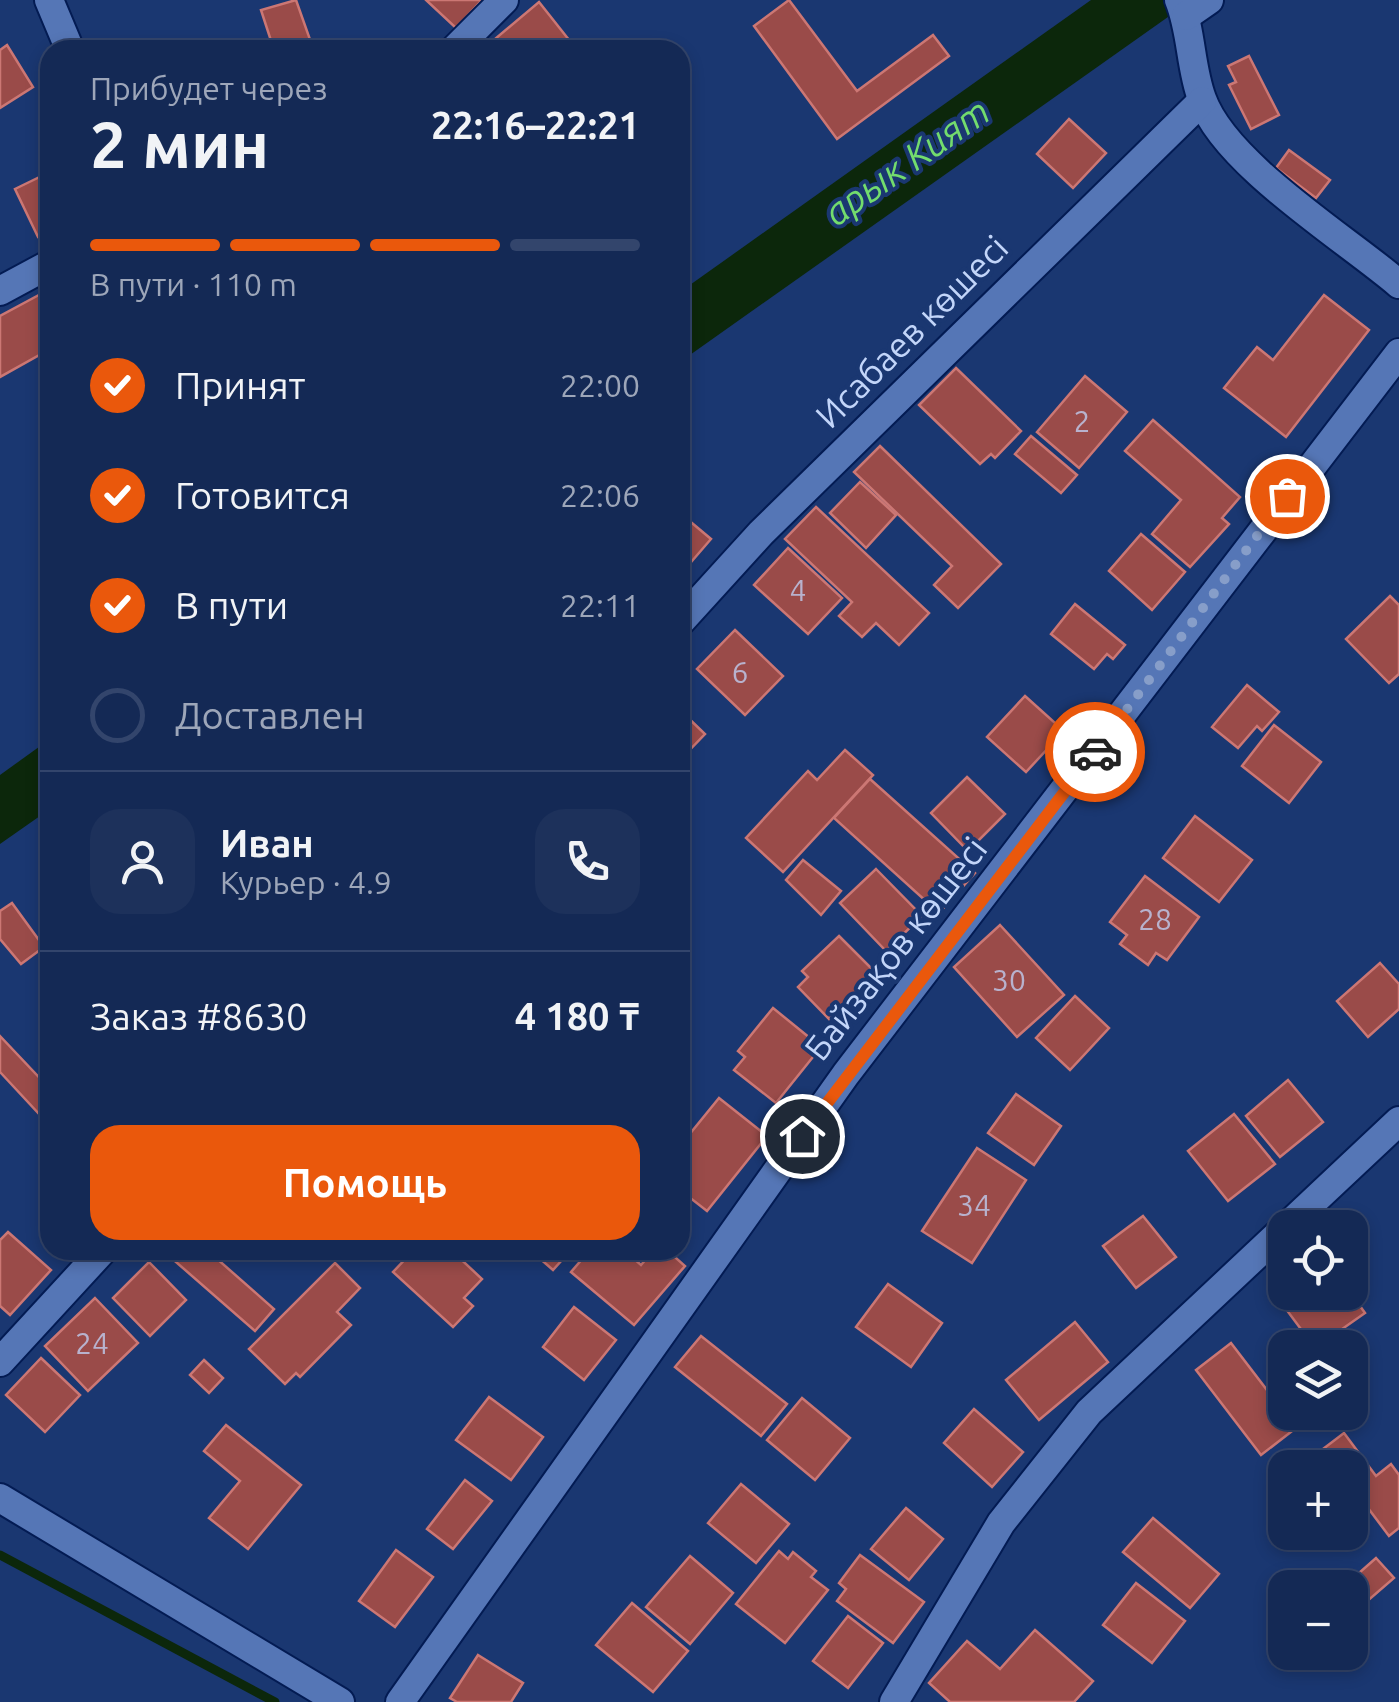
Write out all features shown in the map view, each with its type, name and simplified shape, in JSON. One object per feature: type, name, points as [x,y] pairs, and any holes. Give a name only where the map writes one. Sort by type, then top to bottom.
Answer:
[{"type":"street","points":[[50,0],[66,40]]},
{"type":"street","points":[[464,40],[504,0]]},
{"type":"street","points":[[1191,5],[1202,100],[1261,175],[1399,284]]},
{"type":"street","name":"Исабаев көшесі","points":[[690,611],[761,533],[1202,100]]},
{"type":"street","points":[[0,291],[40,269]]},
{"type":"street","name":"Байзақов көшесі","points":[[400,1702],[846,1074],[1399,352]]},
{"type":"street","points":[[894,1702],[1000,1523],[1088,1412],[1399,1121]]},
{"type":"street","points":[[0,1362],[94,1260]]},
{"type":"street","points":[[0,1498],[340,1702]]},
{"type":"water","name":"арык Кият","points":[[1091,0],[1192,0],[690,355],[690,285]]},
{"type":"water","points":[[40,746],[40,816],[0,844],[0,775]]},
{"type":"building","points":[[296,0],[310,40],[271,40],[261,10]]},
{"type":"building","points":[[426,0],[482,0],[456,28]]},
{"type":"building","points":[[789,0],[857,91],[933,35],[949,56],[837,139],[754,26]]},
{"type":"building","points":[[539,2],[569,40],[494,40]]},
{"type":"building","points":[[7,45],[33,87],[0,108],[0,50]]},
{"type":"building","points":[[1249,56],[1279,115],[1251,129],[1229,85],[1236,82],[1228,66]]},
{"type":"building","points":[[1069,119],[1106,153],[1073,188],[1037,154]]},
{"type":"building","points":[[1289,150],[1330,180],[1316,198],[1276,168]]},
{"type":"building","points":[[40,177],[40,236],[38,237],[15,189]]},
{"type":"building","points":[[40,294],[40,355],[0,377],[0,316]]},
{"type":"building","points":[[1324,295],[1369,330],[1286,437],[1224,388],[1257,347],[1273,360]]},
{"type":"building","points":[[956,368],[1021,431],[995,458],[991,454],[980,464],[919,405]]},
{"type":"building","points":[[1085,376],[1127,412],[1079,468],[1037,432]]},
{"type":"building","points":[[1153,420],[1240,497],[1222,518],[1229,524],[1190,567],[1152,534],[1181,500],[1125,451]]},
{"type":"building","points":[[1031,436],[1077,475],[1061,493],[1015,454]]},
{"type":"building","points":[[880,446],[1001,564],[958,608],[934,585],[952,566],[854,472]]},
{"type":"building","points":[[860,482],[896,515],[866,548],[830,513]]},
{"type":"building","points":[[816,507],[929,613],[899,645],[876,623],[862,637],[839,616],[852,602],[785,539]]},
{"type":"building","points":[[690,521],[711,539],[690,563]]},
{"type":"building","points":[[1141,534],[1185,572],[1152,610],[1109,571]]},
{"type":"building","points":[[788,548],[842,598],[808,634],[754,585]]},
{"type":"building","points":[[1390,596],[1399,605],[1399,674],[1389,683],[1346,639]]},
{"type":"building","points":[[1075,604],[1125,645],[1113,659],[1107,654],[1094,669],[1051,634]]},
{"type":"building","points":[[735,630],[783,676],[745,715],[697,669]]},
{"type":"building","points":[[1247,685],[1279,712],[1262,731],[1257,726],[1238,748],[1212,727]]},
{"type":"building","points":[[1025,696],[1064,731],[1026,772],[987,737]]},
{"type":"building","points":[[690,720],[705,734],[690,750]]},
{"type":"building","points":[[1274,725],[1321,762],[1289,803],[1242,766]]},
{"type":"building","points":[[845,750],[873,775],[783,872],[746,838],[808,771],[817,780]]},
{"type":"building","points":[[967,777],[1005,814],[968,851],[931,813]]},
{"type":"building","points":[[870,779],[975,873],[939,913],[834,818]]},
{"type":"building","points":[[1195,816],[1252,860],[1219,902],[1163,858]]},
{"type":"building","points":[[803,860],[841,891],[821,915],[786,880]]},
{"type":"building","points":[[876,869],[922,916],[886,951],[840,903]]},
{"type":"building","points":[[1145,876],[1199,917],[1167,960],[1156,953],[1148,965],[1120,944],[1127,935],[1110,922]]},
{"type":"building","points":[[12,903],[40,942],[40,950],[21,964],[0,939],[0,911]]},
{"type":"building","points":[[1000,925],[1064,995],[1017,1037],[954,967]]},
{"type":"building","points":[[839,936],[876,973],[829,1019],[798,987],[808,977],[802,971]]},
{"type":"building","points":[[1380,963],[1399,984],[1399,1009],[1368,1037],[1337,1001]]},
{"type":"building","points":[[1075,996],[1109,1028],[1070,1070],[1036,1038]]},
{"type":"building","points":[[773,1008],[821,1047],[776,1103],[734,1070],[745,1057],[738,1051]]},
{"type":"building","points":[[0,1036],[40,1078],[40,1115],[0,1072]]},
{"type":"building","points":[[1288,1080],[1323,1122],[1280,1157],[1246,1116]]},
{"type":"building","points":[[1016,1094],[1061,1126],[1034,1165],[988,1133]]},
{"type":"building","points":[[719,1098],[767,1136],[707,1211],[690,1198],[690,1134]]},
{"type":"building","points":[[1234,1114],[1275,1164],[1228,1201],[1188,1151]]},
{"type":"building","points":[[977,1148],[1026,1180],[972,1263],[922,1231]]},
{"type":"building","points":[[1143,1216],[1176,1257],[1136,1288],[1103,1246]]},
{"type":"building","points":[[8,1232],[51,1270],[10,1315],[0,1306],[0,1240]]},
{"type":"building","points":[[174,1260],[218,1260],[274,1309],[255,1331]]},
{"type":"building","points":[[404,1260],[462,1260],[482,1279],[464,1298],[473,1306],[453,1327],[393,1272]]},
{"type":"building","points":[[542,1260],[562,1260],[553,1270]]},
{"type":"building","points":[[581,1260],[635,1260],[641,1265],[645,1260],[678,1260],[685,1266],[634,1325],[571,1272]]},
{"type":"building","points":[[149,1262],[186,1300],[150,1336],[113,1298]]},
{"type":"building","points":[[335,1263],[360,1288],[337,1312],[351,1325],[300,1377],[296,1373],[285,1384],[249,1349]]},
{"type":"building","points":[[888,1284],[942,1323],[911,1367],[856,1327]]},
{"type":"building","points":[[95,1298],[138,1343],[88,1391],[45,1346]]},
{"type":"building","points":[[574,1307],[616,1340],[584,1380],[543,1347]]},
{"type":"building","points":[[1287,1310],[1365,1313],[1341,1330],[1302,1330]]},
{"type":"building","points":[[1075,1322],[1108,1362],[1039,1420],[1006,1380]]},
{"type":"building","points":[[701,1336],[787,1404],[761,1436],[675,1367]]},
{"type":"building","points":[[1231,1343],[1268,1391],[1268,1430],[1293,1430],[1261,1455],[1196,1370]]},
{"type":"building","points":[[41,1358],[80,1395],[45,1432],[6,1395]]},
{"type":"building","points":[[204,1360],[223,1378],[209,1393],[190,1375]]},
{"type":"building","points":[[489,1397],[543,1437],[511,1480],[456,1440]]},
{"type":"building","points":[[802,1398],[850,1438],[815,1480],[767,1440]]},
{"type":"building","points":[[974,1409],[1023,1452],[992,1487],[944,1443]]},
{"type":"building","points":[[226,1425],[301,1485],[248,1549],[209,1518],[240,1481],[204,1451]]},
{"type":"building","points":[[1344,1433],[1357,1450],[1324,1450]]},
{"type":"building","points":[[1391,1464],[1399,1475],[1399,1528],[1389,1536],[1368,1508],[1368,1465],[1376,1476]]},
{"type":"building","points":[[465,1480],[492,1501],[453,1549],[427,1529]]},
{"type":"building","points":[[741,1484],[789,1524],[756,1563],[708,1523]]},
{"type":"building","points":[[906,1508],[943,1539],[909,1580],[871,1549]]},
{"type":"building","points":[[1153,1518],[1219,1574],[1190,1608],[1123,1552]]},
{"type":"building","points":[[396,1550],[433,1577],[395,1627],[359,1601]]},
{"type":"building","points":[[779,1551],[788,1559],[793,1552],[816,1571],[811,1577],[828,1590],[785,1643],[736,1604]]},
{"type":"building","points":[[860,1555],[924,1602],[893,1643],[837,1601],[846,1589],[839,1583]]},
{"type":"building","points":[[690,1556],[733,1593],[690,1644],[646,1607]]},
{"type":"building","points":[[1376,1558],[1394,1578],[1368,1600],[1368,1570],[1362,1570]]},
{"type":"building","points":[[1136,1583],[1185,1621],[1152,1663],[1103,1625]]},
{"type":"building","points":[[632,1603],[688,1651],[653,1692],[596,1645]]},
{"type":"building","points":[[848,1616],[883,1643],[848,1688],[813,1661]]},
{"type":"building","points":[[1035,1630],[1093,1681],[1074,1702],[950,1702],[929,1683],[967,1641],[1000,1669]]},
{"type":"building","points":[[478,1655],[523,1683],[511,1702],[457,1702],[450,1698]]},
{"type":"waterway","points":[[0,1555],[275,1702]]},
{"type":"way so far","points":[[1095,752],[1287,496]]},
{"type":"route","points":[[802,1136],[1095,752]]}]
